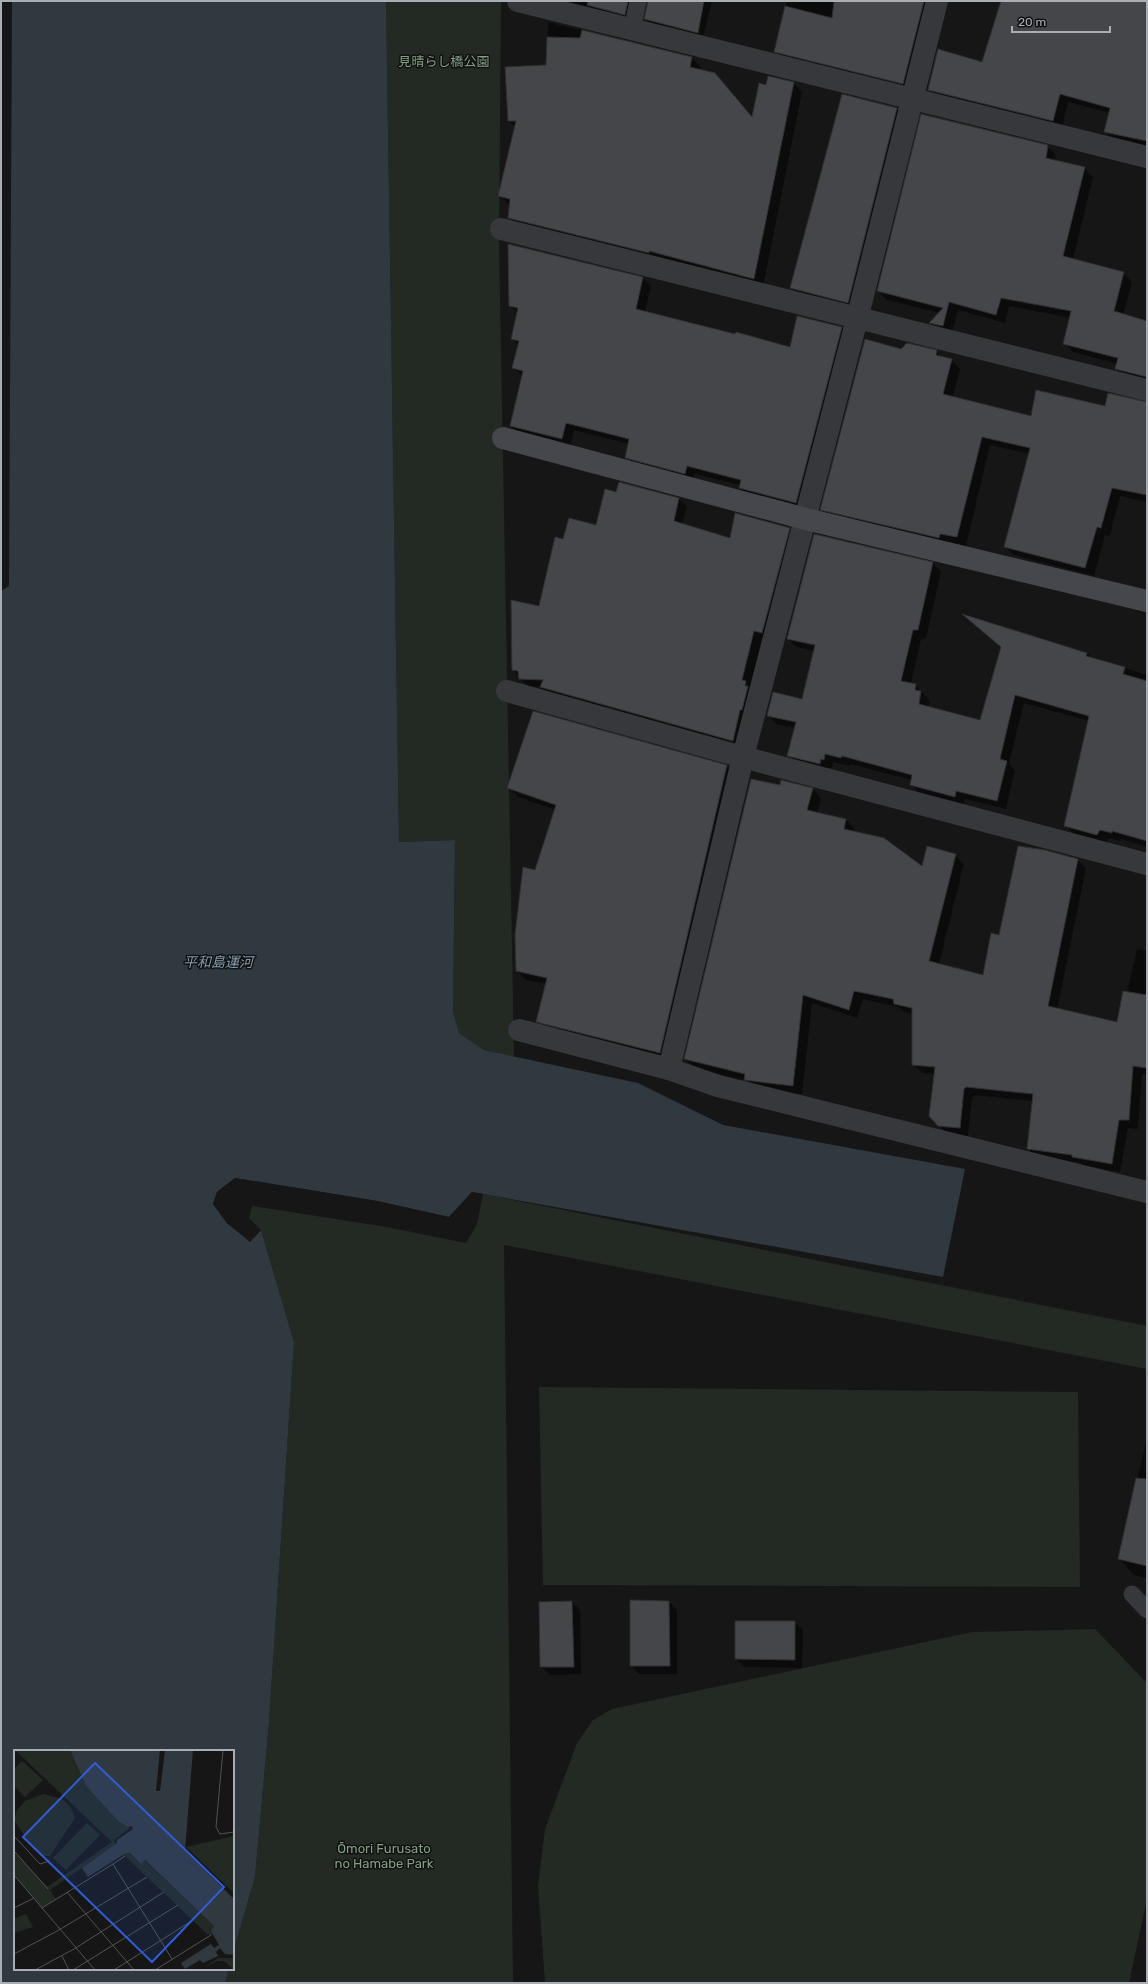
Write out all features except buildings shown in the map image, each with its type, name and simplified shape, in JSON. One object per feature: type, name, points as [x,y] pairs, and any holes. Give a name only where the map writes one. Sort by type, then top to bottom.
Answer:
[{"type":"street","points":[[518,1],[1147,157]]},
{"type":"street","points":[[669,1069],[743,757],[806,519],[937,1]]},
{"type":"street","points":[[501,229],[857,319],[1147,390]]},
{"type":"street","points":[[503,438],[806,519],[1147,601]]},
{"type":"street","points":[[507,691],[743,757],[1147,864]]},
{"type":"street","points":[[519,1030],[669,1069],[718,1086],[1147,1192]]},
{"type":"lane","points":[[632,30],[638,1]]},
{"type":"lane","points":[[1132,1594],[1147,1610]]},
{"type":"green space","name":"見晴らし橋公園","points":[[386,1],[501,1],[499,243],[514,1057],[484,1050],[459,1033],[453,1012],[455,840],[399,842]]},
{"type":"green space","name":"Ōmori Furusato no Hamabe Park","points":[[483,1194],[1147,1326],[1147,1369],[504,1245],[513,1983],[225,1983],[229,1970],[234,1970],[234,1950],[255,1877],[269,1722],[294,1342],[261,1230],[249,1218],[252,1206],[387,1227],[466,1243],[477,1224]]},
{"type":"green space","points":[[539,1387],[1078,1392],[1080,1587],[543,1585]]},
{"type":"green space","points":[[1095,1629],[1147,1683],[1147,1899],[1129,1983],[545,1983],[538,1886],[545,1829],[577,1743],[593,1720],[612,1709],[972,1632]]},
{"type":"water","name":"平和島運河","points":[[12,1],[386,1],[399,842],[455,840],[453,1012],[459,1033],[484,1050],[638,1083],[723,1125],[965,1169],[943,1277],[472,1192],[449,1217],[377,1201],[235,1178],[217,1192],[213,1204],[227,1223],[250,1241],[261,1230],[294,1342],[269,1722],[255,1877],[234,1950],[234,1750],[14,1750],[14,1970],[229,1970],[225,1983],[1,1983],[1,591],[9,586]]},
{"type":"pier","points":[[235,1178],[377,1201],[449,1217],[472,1192],[483,1194],[482,1196],[472,1194],[449,1219],[377,1203],[235,1180],[219,1194],[215,1204],[229,1221],[250,1239],[260,1229],[261,1230],[250,1242],[227,1223],[213,1204],[217,1192]]}]
